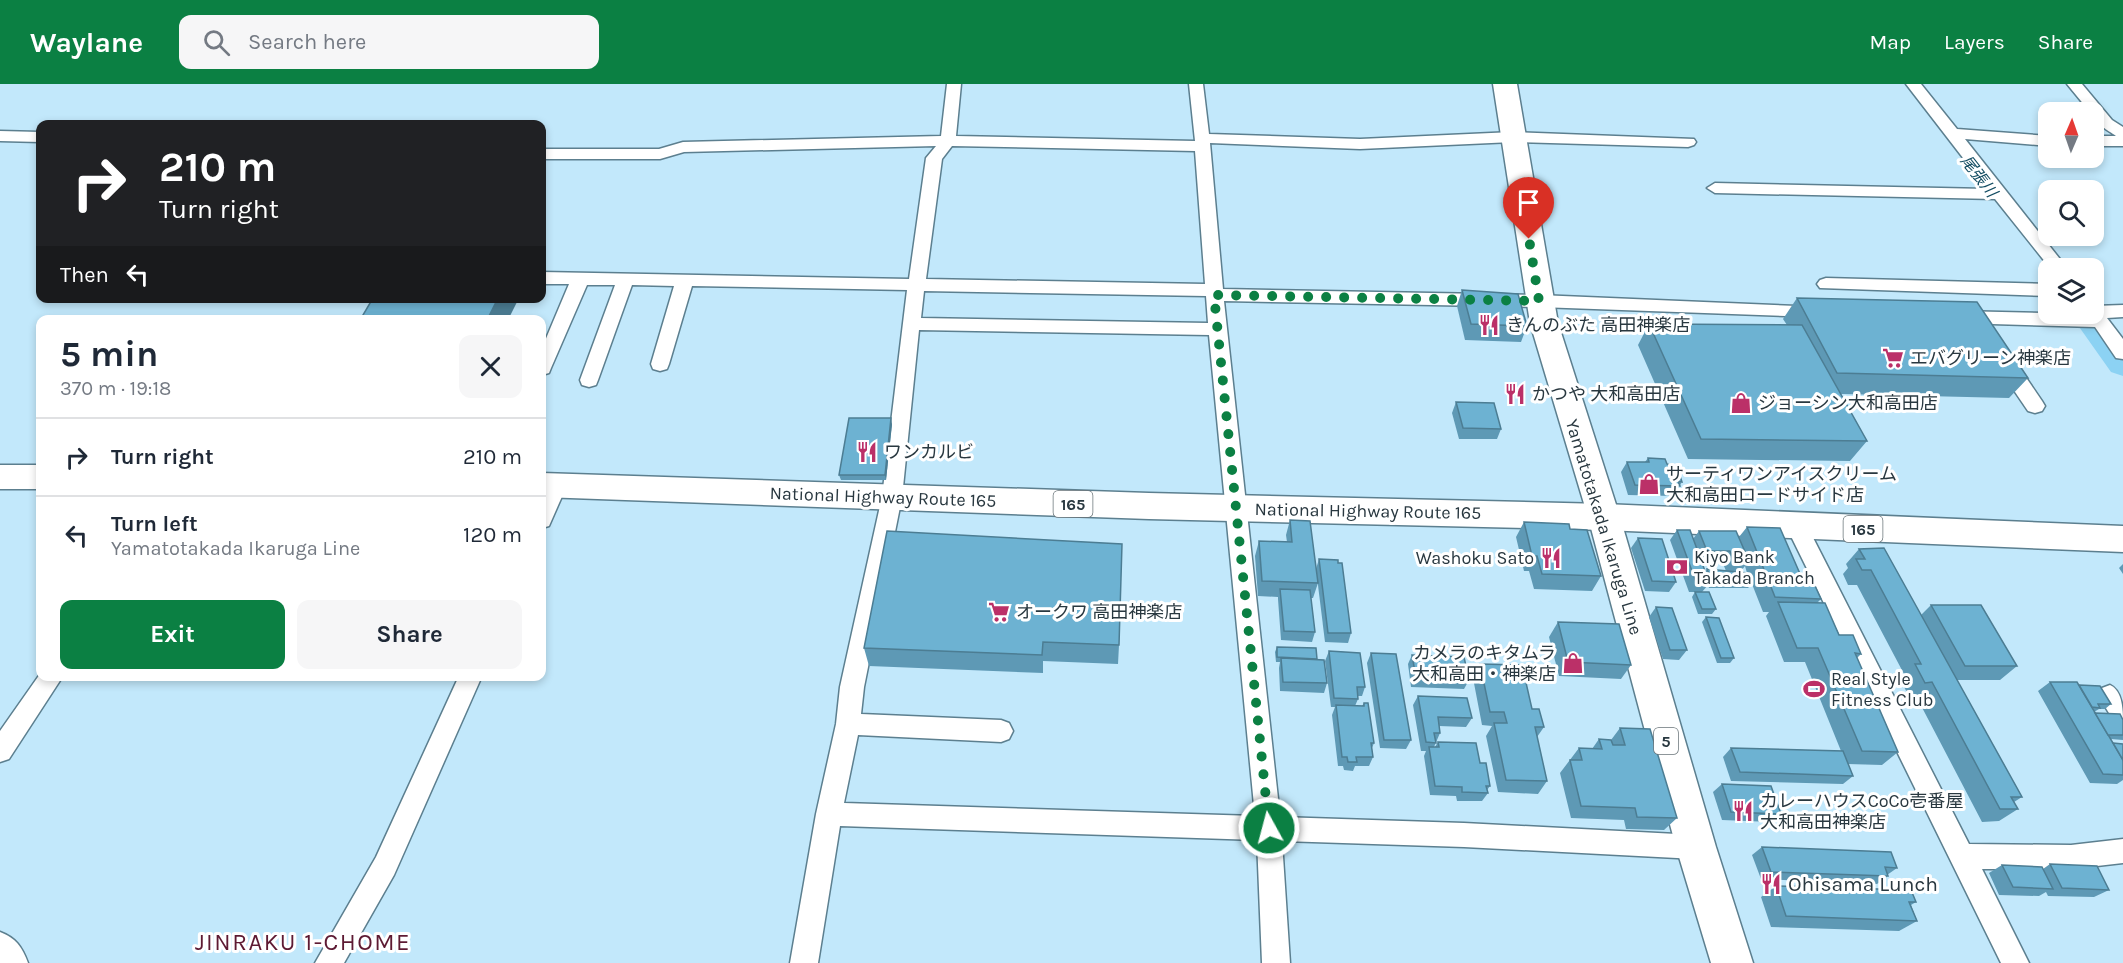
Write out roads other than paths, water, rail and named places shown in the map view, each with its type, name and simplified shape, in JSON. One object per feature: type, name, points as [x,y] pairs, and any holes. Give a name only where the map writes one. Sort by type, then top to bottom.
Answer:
[{"type":"main road","name":"Yamatotakada Ikaruga Line","points":[[1505,84],[1539,301],[1551,349],[1604,517],[1696,847],[1732,963]]},
{"type":"main road","points":[[0,477],[36,477]]},
{"type":"main road","name":"National Highway Route 165","points":[[549,485],[1237,508],[1604,517],[2123,539]]},
{"type":"main road","points":[[0,951],[9,963]]},
{"type":"street","points":[[804,963],[829,814],[848,724],[852,687],[892,497],[911,324],[934,158],[948,141],[954,84]]},
{"type":"street","points":[[1196,84],[1203,142],[1214,293],[1269,828],[1276,963]]},
{"type":"street","points":[[1913,84],[1996,194],[2050,258]]},
{"type":"street","points":[[2074,84],[2108,123],[2123,134]]},
{"type":"street","points":[[1951,133],[2038,140]]},
{"type":"street","points":[[0,136],[36,137]]},
{"type":"street","points":[[546,154],[660,154],[683,147],[948,141],[1360,144],[1513,137],[1688,142]]},
{"type":"street","points":[[2104,141],[2123,141]]},
{"type":"street","points":[[1715,188],[1996,194]]},
{"type":"street","points":[[546,278],[626,278],[1539,301],[1832,312]]},
{"type":"street","points":[[546,359],[565,315],[575,301],[580,278]]},
{"type":"street","points":[[589,380],[626,278]]},
{"type":"street","points":[[660,364],[685,280]]},
{"type":"street","points":[[1826,284],[2038,290]]},
{"type":"street","points":[[2104,315],[2123,311]]},
{"type":"street","points":[[1938,316],[2038,317]]},
{"type":"street","points":[[1973,317],[2035,406]]},
{"type":"street","points":[[911,324],[1218,329]]},
{"type":"street","points":[[2100,324],[2123,353]]},
{"type":"street","points":[[546,500],[549,485]]},
{"type":"street","points":[[1797,526],[2015,963]]},
{"type":"street","points":[[0,751],[49,681]]},
{"type":"street","points":[[329,963],[385,866],[469,681]]},
{"type":"street","points":[[2110,695],[2123,716]]},
{"type":"street","points":[[848,724],[1002,731]]},
{"type":"street","points":[[829,814],[1464,835],[1696,847]]},
{"type":"street","points":[[1963,856],[2071,857],[2123,851]]},
{"type":"waterway","name":"尾張川","points":[[2093,324],[2123,364]]},
{"type":"place","name":"きんのぶた 高田神楽店","points":[[1489,325]]},
{"type":"place","name":"エバグリーン神楽店","points":[[1893,358]]},
{"type":"place","name":"かつや 大和高田店","points":[[1515,394]]},
{"type":"place","name":"ジョーシン大和高田店","points":[[1741,403]]},
{"type":"place","name":"ワンカルビ","points":[[867,452]]},
{"type":"place","name":"サーティワンアイスクリーム 大和高田ロードサイド店","points":[[1649,484]]},
{"type":"place","name":"Washoku Sato","points":[[1551,558]]},
{"type":"place","name":"Kiyo Bank Takada Branch","points":[[1677,567]]},
{"type":"place","name":"オークワ 高田神楽店","points":[[999,612]]},
{"type":"place","name":"カメラのキタムラ 大和高田・神楽店","points":[[1573,663]]},
{"type":"place","name":"Real Style Fitness Club","points":[[1814,689]]},
{"type":"place","name":"カレーハウスCoCo壱番屋 大和高田神楽店","points":[[1743,811]]},
{"type":"place","name":"Ohisama Lunch","points":[[1771,884]]},
{"type":"district","name":"JINRAKU 1-CHOME","points":[[303,942]]}]
